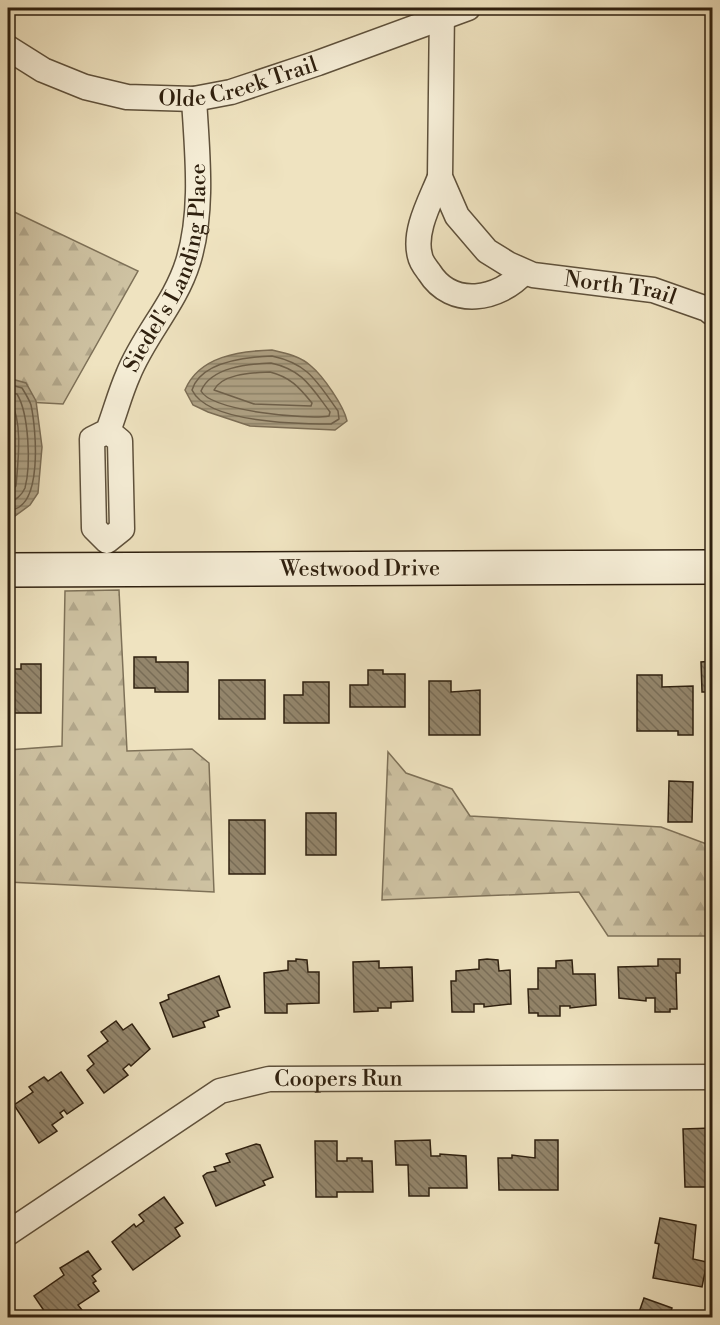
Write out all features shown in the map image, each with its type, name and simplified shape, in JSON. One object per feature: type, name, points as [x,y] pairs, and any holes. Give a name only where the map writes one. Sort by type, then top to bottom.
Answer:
[{"type":"street","name":"Olde Creek Trail","points":[[8,48],[43,70],[85,87],[127,97],[194,99],[231,92],[318,63],[442,12],[468,8]]},
{"type":"street","name":"North Trail","points":[[442,12],[440,177],[419,228],[420,256],[432,276],[446,290],[461,295],[479,297],[496,293],[514,282],[524,272]]},
{"type":"street","name":"Siedel's Landing Place","points":[[107,555],[94,528],[92,439],[108,431],[128,374],[176,293],[188,262],[197,220],[198,168],[194,99]]},
{"type":"street","name":"North Trail","points":[[440,177],[457,216],[487,251],[524,272],[653,290],[707,309],[712,313]]},
{"type":"street","name":"Westwood Drive","points":[[8,570],[107,555],[712,567]]},
{"type":"street","name":"Coopers Run","points":[[8,1233],[220,1091],[269,1079],[712,1077]]},
{"type":"green space","points":[[8,209],[138,271],[63,404],[8,401]]},
{"type":"green space","points":[[119,590],[127,751],[192,749],[209,763],[214,892],[8,882],[8,750],[62,746],[65,591]]},
{"type":"green space","points":[[388,752],[406,773],[452,789],[470,816],[661,827],[712,846],[712,936],[608,936],[579,892],[382,900]]},
{"type":"water","points":[[272,350],[297,357],[311,366],[342,407],[347,421],[335,430],[250,426],[193,405],[185,390],[191,379],[210,363],[234,354]]},
{"type":"water","points":[[8,378],[26,383],[36,401],[42,447],[38,493],[30,505],[15,516],[8,516]]},
{"type":"building","points":[[134,657],[156,657],[156,662],[188,662],[188,692],[155,692],[155,688],[134,688]]},
{"type":"building","points":[[8,659],[10,659],[10,669],[21,669],[21,664],[41,664],[41,713],[8,713]]},
{"type":"building","points":[[712,661],[712,692],[702,692],[701,662]]},
{"type":"building","points":[[368,670],[383,670],[383,674],[405,674],[405,707],[350,707],[350,685],[368,685]]},
{"type":"building","points":[[637,675],[662,675],[662,687],[693,686],[693,735],[678,735],[678,731],[637,731]]},
{"type":"building","points":[[219,680],[265,680],[265,719],[219,719]]},
{"type":"building","points":[[429,681],[451,681],[451,692],[480,690],[480,735],[429,735]]},
{"type":"building","points":[[303,682],[329,682],[329,723],[284,723],[284,695],[303,695]]},
{"type":"building","points":[[669,781],[693,782],[692,822],[668,822]]},
{"type":"building","points":[[306,813],[336,813],[336,855],[306,855]]},
{"type":"building","points":[[229,820],[265,820],[265,874],[229,874]]},
{"type":"building","points":[[296,959],[307,960],[308,972],[319,972],[319,1003],[287,1004],[287,1013],[265,1013],[264,973],[288,970],[288,961],[296,961]]},
{"type":"building","points":[[658,959],[680,959],[680,973],[676,973],[677,1009],[670,1009],[670,1012],[655,1012],[655,998],[646,998],[646,1001],[619,998],[618,967],[658,966]]},
{"type":"building","points":[[479,960],[498,960],[499,971],[510,970],[511,1004],[484,1007],[484,1004],[474,1004],[474,1012],[452,1012],[451,981],[456,981],[456,971],[479,969]]},
{"type":"building","points":[[572,960],[573,974],[595,974],[596,1005],[570,1008],[570,1006],[560,1006],[560,1016],[538,1016],[538,1013],[529,1013],[528,989],[538,989],[538,968],[556,968],[556,961]]},
{"type":"building","points":[[379,961],[379,968],[412,967],[413,1001],[391,1002],[391,1008],[378,1008],[378,1011],[354,1012],[353,962]]},
{"type":"building","points":[[219,976],[230,1007],[217,1011],[219,1016],[203,1022],[205,1027],[173,1037],[160,1003],[169,999],[168,995]]},
{"type":"building","points":[[116,1021],[123,1030],[132,1024],[150,1049],[131,1066],[129,1064],[123,1069],[128,1075],[104,1093],[87,1070],[94,1064],[88,1056],[108,1041],[101,1032]]},
{"type":"building","points":[[61,1072],[83,1103],[67,1114],[64,1110],[60,1113],[63,1117],[52,1125],[57,1131],[39,1143],[14,1105],[33,1092],[29,1087],[44,1077],[48,1081]]},
{"type":"building","points":[[712,1128],[712,1187],[685,1187],[683,1129]]},
{"type":"building","points":[[430,1140],[431,1156],[440,1156],[440,1154],[466,1156],[467,1188],[429,1188],[429,1196],[409,1196],[408,1165],[396,1165],[395,1141]]},
{"type":"building","points":[[535,1140],[558,1140],[558,1190],[499,1190],[498,1158],[512,1158],[512,1155],[535,1158]]},
{"type":"building","points":[[315,1141],[337,1141],[337,1161],[362,1158],[362,1161],[372,1161],[373,1192],[337,1192],[337,1197],[316,1197]]},
{"type":"building","points":[[256,1144],[260,1145],[273,1177],[263,1181],[265,1185],[216,1206],[203,1176],[216,1171],[214,1167],[230,1162],[226,1154]]},
{"type":"building","points":[[164,1197],[183,1223],[175,1228],[180,1236],[133,1270],[112,1242],[134,1224],[136,1227],[144,1221],[139,1215]]},
{"type":"building","points":[[660,1218],[696,1225],[693,1259],[707,1262],[702,1287],[653,1278],[659,1244],[655,1243]]},
{"type":"building","points":[[88,1251],[101,1269],[92,1276],[96,1281],[93,1283],[99,1291],[78,1305],[85,1314],[80,1318],[49,1318],[34,1296],[64,1275],[60,1268]]},
{"type":"building","points":[[644,1298],[672,1308],[669,1318],[637,1318]]}]
